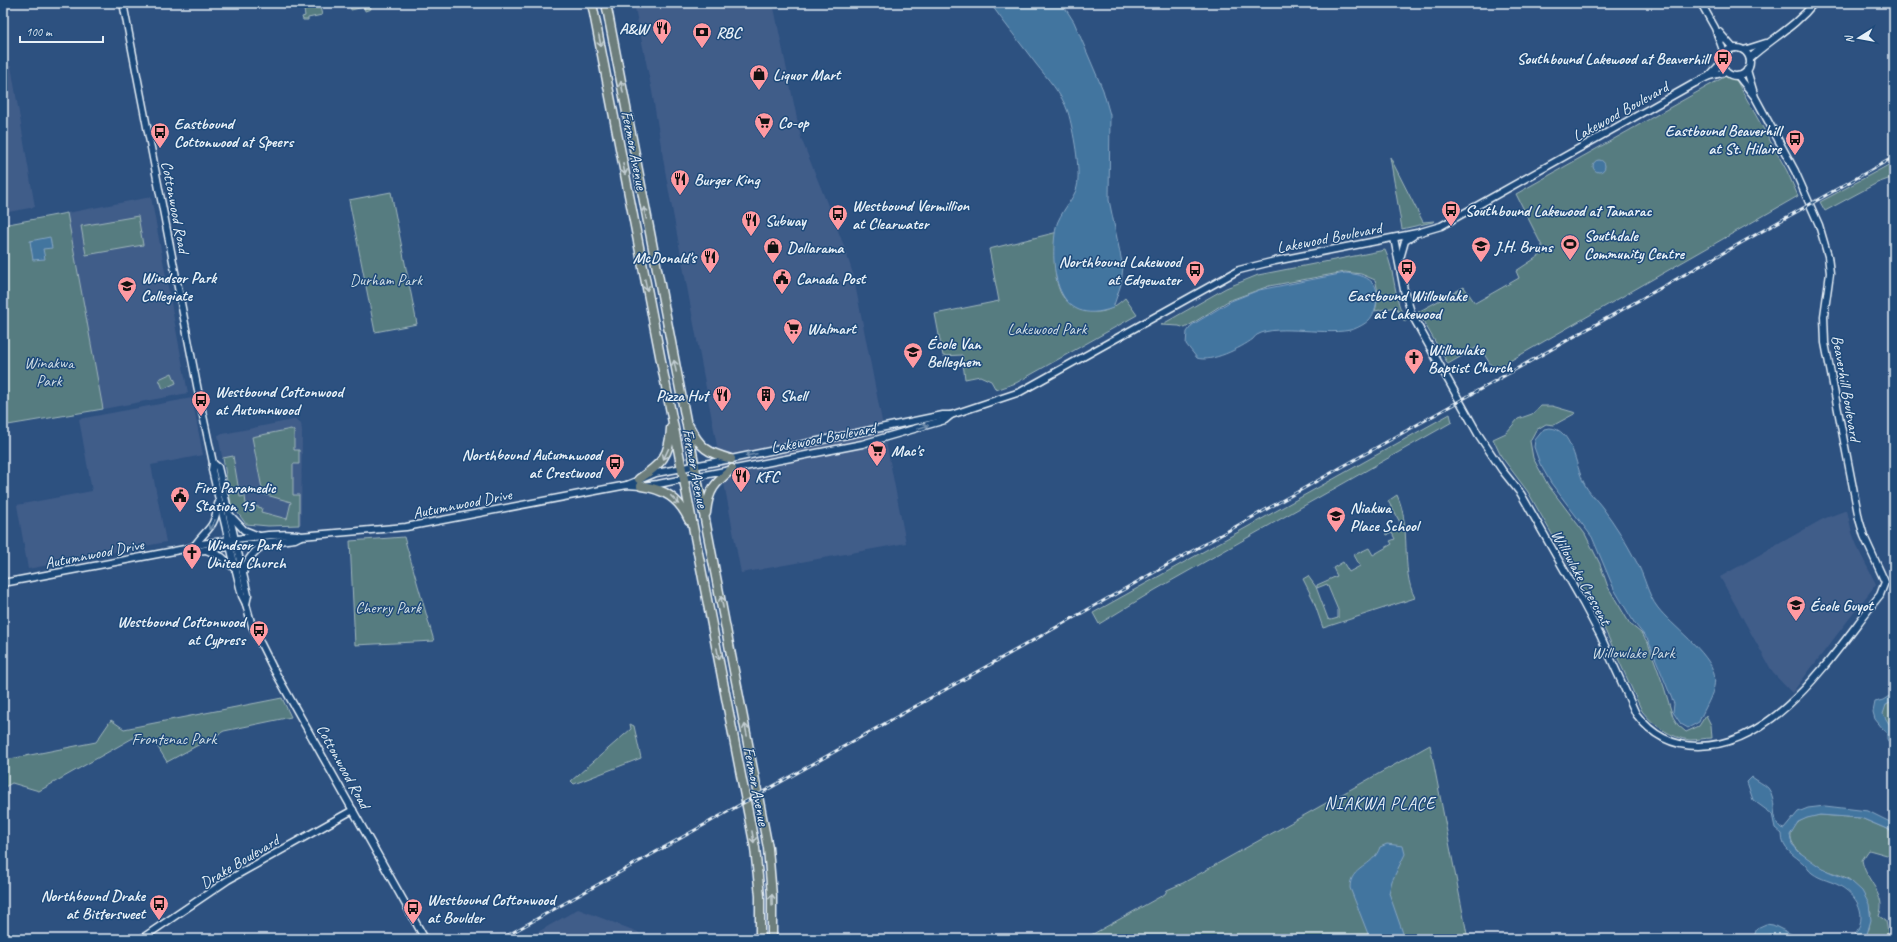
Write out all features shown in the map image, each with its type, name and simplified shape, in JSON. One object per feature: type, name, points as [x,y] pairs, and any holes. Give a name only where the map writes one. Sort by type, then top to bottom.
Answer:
[{"type":"highway","name":"Fermor Avenue","points":[[592,3],[755,848],[760,896],[760,939]]},
{"type":"highway","name":"Fermor Avenue","points":[[606,3],[768,848],[772,896],[772,939]]},
{"type":"highway","points":[[672,418],[671,441],[665,457],[640,482],[672,496],[684,509],[695,534]]},
{"type":"highway","points":[[685,418],[695,438],[705,450],[731,459]]},
{"type":"highway","points":[[705,522],[707,500],[712,487],[732,468]]},
{"type":"street","name":"Cottonwood Road","points":[[123,3],[213,463],[212,470],[219,501],[243,575],[248,596],[246,604]]},
{"type":"street","points":[[1701,3],[1715,28],[1724,53],[1722,62],[1726,72],[1738,76],[1747,70],[1750,58],[1767,43],[1794,25],[1814,3]]},
{"type":"street","points":[[1715,28],[1733,48],[1744,50],[1767,43]]},
{"type":"street","points":[[1724,53],[1733,48]]},
{"type":"street","points":[[1744,50],[1750,58]]},
{"type":"street","name":"Lakewood Boulevard","points":[[694,466],[943,415],[951,415],[1020,392],[1239,270],[1275,261],[1418,233],[1441,226],[1708,76],[1722,62]]},
{"type":"street","name":"Beaverhill Boulevard","points":[[1747,70],[1755,97],[1795,171],[1819,225],[1828,256],[1830,273],[1824,316],[1825,343],[1858,514],[1864,536],[1884,577],[1884,587],[1880,595]]},
{"type":"street","name":"Lakewood Boulevard","points":[[1708,76],[1726,72]]},
{"type":"street","name":"Beaverhill Boulevard","points":[[1738,76],[1747,90],[1755,97]]},
{"type":"street","points":[[1399,264],[1405,241],[1418,233]]},
{"type":"street","name":"Willowlake Crescent","points":[[1394,238],[1408,306],[1422,333],[1486,447],[1521,494],[1576,591],[1600,635],[1636,714],[1655,734],[1682,745],[1707,746],[1724,743],[1760,726],[1784,709],[1806,688],[1880,595]]},
{"type":"street","name":"Lakewood Boulevard","points":[[696,476],[870,442],[945,420],[951,415]]},
{"type":"street","name":"Cottonwood Road","points":[[213,463],[218,467],[228,513],[236,570],[242,596],[246,604],[252,626],[273,668],[425,939]]},
{"type":"street","name":"Autumnwood Drive","points":[[3,584],[192,547],[267,542],[295,539],[301,536],[406,527],[626,485],[682,468],[694,466]]},
{"type":"street","name":"Autumnwood Drive","points":[[640,482],[684,479],[696,476]]},
{"type":"street","points":[[192,547],[213,524],[219,501]]},
{"type":"street","points":[[228,513],[244,530],[263,537]]},
{"type":"street","name":"Autumnwood Drive","points":[[192,547],[198,550],[205,550],[263,537],[295,534],[301,536]]},
{"type":"street","points":[[243,575],[246,562],[252,553],[267,542]]},
{"type":"street","points":[[205,550],[222,558],[236,570]]},
{"type":"street","name":"Drake Boulevard","points":[[141,939],[228,880],[353,810]]},
{"type":"shaded area","points":[[634,3],[773,3],[801,138],[844,246],[853,274],[906,543],[741,573],[666,176],[652,91]]},
{"type":"shaded area","points":[[990,3],[1062,3],[1074,22],[1103,90],[1110,115],[1109,200],[1123,267],[1121,284],[1113,308],[1094,312],[1079,310],[1068,302],[1060,291],[1054,260],[1056,227],[1060,217],[1076,191],[1078,180],[1076,150],[1070,119],[1065,105],[1058,93]]},
{"type":"shaded area","points":[[11,66],[35,207],[3,213],[3,68]]},
{"type":"shaded area","points":[[1601,160],[1604,161],[1604,171],[1597,172],[1594,171],[1593,164],[1594,161]]},
{"type":"shaded area","name":"Windsor Park Collegiate","points":[[151,197],[188,393],[103,409],[67,213]]},
{"type":"shaded area","points":[[50,237],[52,248],[43,249],[45,259],[33,260],[30,241]]},
{"type":"shaded area","points":[[1345,273],[1356,274],[1367,278],[1373,283],[1377,291],[1377,302],[1372,317],[1366,323],[1354,329],[1331,332],[1277,330],[1266,332],[1255,336],[1248,343],[1226,354],[1218,357],[1203,359],[1197,358],[1186,344],[1187,332],[1192,325],[1231,301],[1259,290]]},
{"type":"shaded area","points":[[192,398],[203,455],[151,465],[166,542],[28,569],[17,505],[92,491],[79,419]]},
{"type":"shaded area","points":[[297,420],[301,423],[302,431],[301,524],[268,526],[246,524],[231,504],[218,435]]},
{"type":"shaded area","points":[[1549,428],[1557,430],[1563,434],[1568,441],[1586,486],[1607,513],[1624,540],[1639,567],[1654,603],[1664,615],[1698,648],[1711,666],[1715,680],[1710,699],[1699,722],[1688,728],[1681,724],[1673,712],[1674,704],[1648,640],[1635,624],[1614,589],[1592,537],[1551,483],[1540,464],[1534,447],[1535,440],[1544,429]]},
{"type":"shaded area","name":"École Guyot","points":[[1847,510],[1852,533],[1860,553],[1876,584],[1792,693],[1773,673],[1720,577],[1823,519]]},
{"type":"shaded area","points":[[1894,693],[1894,701],[1886,705],[1883,714],[1894,732],[1894,753],[1887,739],[1887,734],[1875,719],[1873,712],[1875,702],[1883,700]]},
{"type":"shaded area","points":[[1752,777],[1768,788],[1773,798],[1776,820],[1781,828],[1784,829],[1798,812],[1808,808],[1825,806],[1868,811],[1894,824],[1894,832],[1861,818],[1820,815],[1798,822],[1790,835],[1792,844],[1799,852],[1823,869],[1851,881],[1862,891],[1869,904],[1871,920],[1867,934],[1862,939],[1851,939],[1857,932],[1861,917],[1860,910],[1853,897],[1840,886],[1812,873],[1804,864],[1789,852],[1784,844],[1782,834],[1775,828],[1772,814],[1753,800],[1747,782]]},
{"type":"shaded area","points":[[1387,844],[1403,846],[1405,854],[1392,881],[1389,893],[1405,939],[1370,939],[1350,888],[1354,875],[1377,854],[1380,847]]},
{"type":"shaded area","points":[[578,909],[638,932],[644,939],[526,939]]},
{"type":"shaded area","points":[[1766,924],[1773,925],[1801,939],[1784,939],[1770,934],[1762,939],[1753,939],[1757,928]]},
{"type":"green space","points":[[303,3],[319,3],[322,15],[308,18],[308,20],[303,20],[302,17],[305,16]]},
{"type":"green space","points":[[350,3],[368,3],[370,4],[371,9],[365,11],[364,7],[351,10]]},
{"type":"green space","name":"Southdale Community Centre","points":[[1726,76],[1735,78],[1787,171],[1798,196],[1494,370],[1479,346],[1448,364],[1418,312],[1464,287],[1475,303],[1519,278],[1516,271],[1545,252],[1516,194]]},
{"type":"green space","points":[[1390,157],[1423,222],[1434,221],[1433,222],[1402,229]]},
{"type":"green space","points":[[1894,162],[1894,177],[1877,183],[1825,211],[1820,202]]},
{"type":"green space","name":"Durham Park","points":[[391,192],[417,324],[375,332],[349,200]]},
{"type":"green space","name":"Winakwa Park","points":[[67,213],[103,409],[8,425],[3,409],[3,225]]},
{"type":"green space","points":[[138,216],[143,245],[86,255],[81,226]]},
{"type":"green space","name":"Lakewood Park","points":[[1058,232],[1055,266],[1057,284],[1064,298],[1069,302],[1087,310],[1099,312],[1109,309],[1125,298],[1137,315],[1016,383],[996,390],[991,381],[980,376],[965,379],[962,355],[943,356],[935,314],[999,301],[989,249]]},
{"type":"green space","points":[[1385,250],[1389,259],[1399,304],[1406,321],[1405,322],[1396,307],[1375,311],[1378,296],[1375,280],[1361,274],[1345,272],[1269,286],[1228,301],[1185,328],[1179,326],[1161,325],[1226,288],[1258,275]]},
{"type":"green space","points":[[172,373],[176,383],[163,389],[159,379]]},
{"type":"green space","name":"Willowlake Park","points":[[1541,406],[1552,406],[1576,413],[1554,425],[1546,424],[1536,430],[1530,441],[1533,458],[1548,485],[1585,534],[1600,564],[1608,587],[1630,624],[1641,633],[1648,643],[1673,717],[1678,725],[1686,732],[1699,726],[1706,715],[1711,725],[1712,738],[1690,740],[1676,737],[1657,726],[1642,711],[1599,617],[1528,492],[1501,456],[1493,439],[1506,433],[1518,419],[1532,414]]},
{"type":"green space","points":[[1450,414],[1452,422],[1155,590],[1099,624],[1093,613]]},
{"type":"green space","points":[[291,429],[294,431],[294,450],[299,450],[299,464],[293,464],[293,495],[299,495],[299,525],[268,526],[246,524],[231,504],[223,458],[233,456],[240,497],[245,496],[246,504],[262,508],[261,512],[287,519],[291,502],[263,494],[252,437]]},
{"type":"green space","points":[[1397,495],[1404,521],[1408,574],[1415,598],[1323,628],[1313,599],[1303,579],[1308,576],[1316,587],[1328,619],[1331,620],[1338,618],[1338,610],[1327,584],[1317,588],[1317,585],[1337,576],[1333,568],[1343,562],[1349,572],[1360,566],[1354,555],[1369,548],[1373,555],[1392,544],[1390,541],[1395,539],[1392,533],[1387,535],[1386,533],[1401,524],[1388,501]]},
{"type":"green space","name":"Cherry Park","points":[[404,537],[434,641],[355,645],[350,541]]},
{"type":"green space","name":"Frontenac Park","points":[[282,698],[291,717],[224,731],[167,762],[156,744],[133,738],[39,791],[12,783],[3,788],[3,755],[10,759],[96,742],[111,720],[124,729]]},
{"type":"green space","points":[[1894,700],[1894,741],[1880,716],[1883,707]]},
{"type":"green space","points":[[630,724],[634,726],[641,758],[574,784],[571,781],[631,729]]},
{"type":"green space","points":[[1430,745],[1468,939],[1084,939],[1165,894],[1167,890],[1183,883]]},
{"type":"green space","points":[[1820,815],[1861,818],[1894,832],[1894,857],[1869,850],[1862,860],[1867,875],[1881,901],[1879,916],[1886,921],[1889,939],[1862,939],[1869,929],[1871,912],[1856,887],[1848,879],[1822,869],[1812,862],[1800,853],[1792,842],[1792,831],[1800,821]]},
{"type":"railway","points":[[501,939],[1894,157]]},
{"type":"place","name":"A&W","points":[[662,45]]},
{"type":"place","name":"RBC","points":[[702,49]]},
{"type":"place","name":"Southbound Lakewood at Beaverhill","points":[[1723,75]]},
{"type":"place","name":"Liquor Mart","points":[[759,91]]},
{"type":"place","name":"Co-op","points":[[764,139]]},
{"type":"place","name":"Eastbound Cottonwood at Speers","points":[[160,149]]},
{"type":"place","name":"Eastbound Beaverhill at St. Hilaire","points":[[1795,156]]},
{"type":"place","name":"Burger King","points":[[680,196]]},
{"type":"place","name":"Southbound Lakewood at Tamarac","points":[[1451,227]]},
{"type":"place","name":"Westbound Vermillion at Clearwater","points":[[838,231]]},
{"type":"place","name":"Subway","points":[[751,237]]},
{"type":"place","name":"Southdale Community Centre","points":[[1570,261]]},
{"type":"place","name":"J.H. Bruns","points":[[1481,263]]},
{"type":"place","name":"Dollarama","points":[[773,264]]},
{"type":"place","name":"McDonald's","points":[[710,274]]},
{"type":"place","name":"Eastbound Willowlake at Lakewood","points":[[1407,285]]},
{"type":"place","name":"Northbound Lakewood at Edgewater","points":[[1195,287]]},
{"type":"place","name":"Canada Post","points":[[782,295]]},
{"type":"place","name":"Windsor Park Collegiate","points":[[127,303]]},
{"type":"place","name":"Walmart","points":[[793,345]]},
{"type":"place","name":"École Van Belleghem","points":[[913,369]]},
{"type":"place","name":"Willowlake Baptist Church","points":[[1414,375]]},
{"type":"place","name":"Pizza Hut","points":[[722,412]]},
{"type":"place","name":"Shell","points":[[766,412]]},
{"type":"place","name":"Westbound Cottonwood at Autumnwood","points":[[201,417]]},
{"type":"place","name":"Mac's","points":[[877,467]]},
{"type":"place","name":"Northbound Autumnwood at Crestwood","points":[[615,480]]},
{"type":"place","name":"KFC","points":[[741,493]]},
{"type":"place","name":"Fire Paramedic Station 15","points":[[180,513]]},
{"type":"place","name":"Niakwa Place School","points":[[1336,533]]},
{"type":"place","name":"Windsor Park United Church","points":[[192,570]]},
{"type":"place","name":"École Guyot","points":[[1796,622]]},
{"type":"place","name":"Westbound Cottonwood at Cypress","points":[[259,647]]},
{"type":"place","name":"Northbound Drake at Bittersweet","points":[[159,921]]},
{"type":"place","name":"Westbound Cottonwood at Boulder","points":[[413,925]]},
{"type":"district","name":"NIAKWA PLACE","points":[[1380,803]]}]
